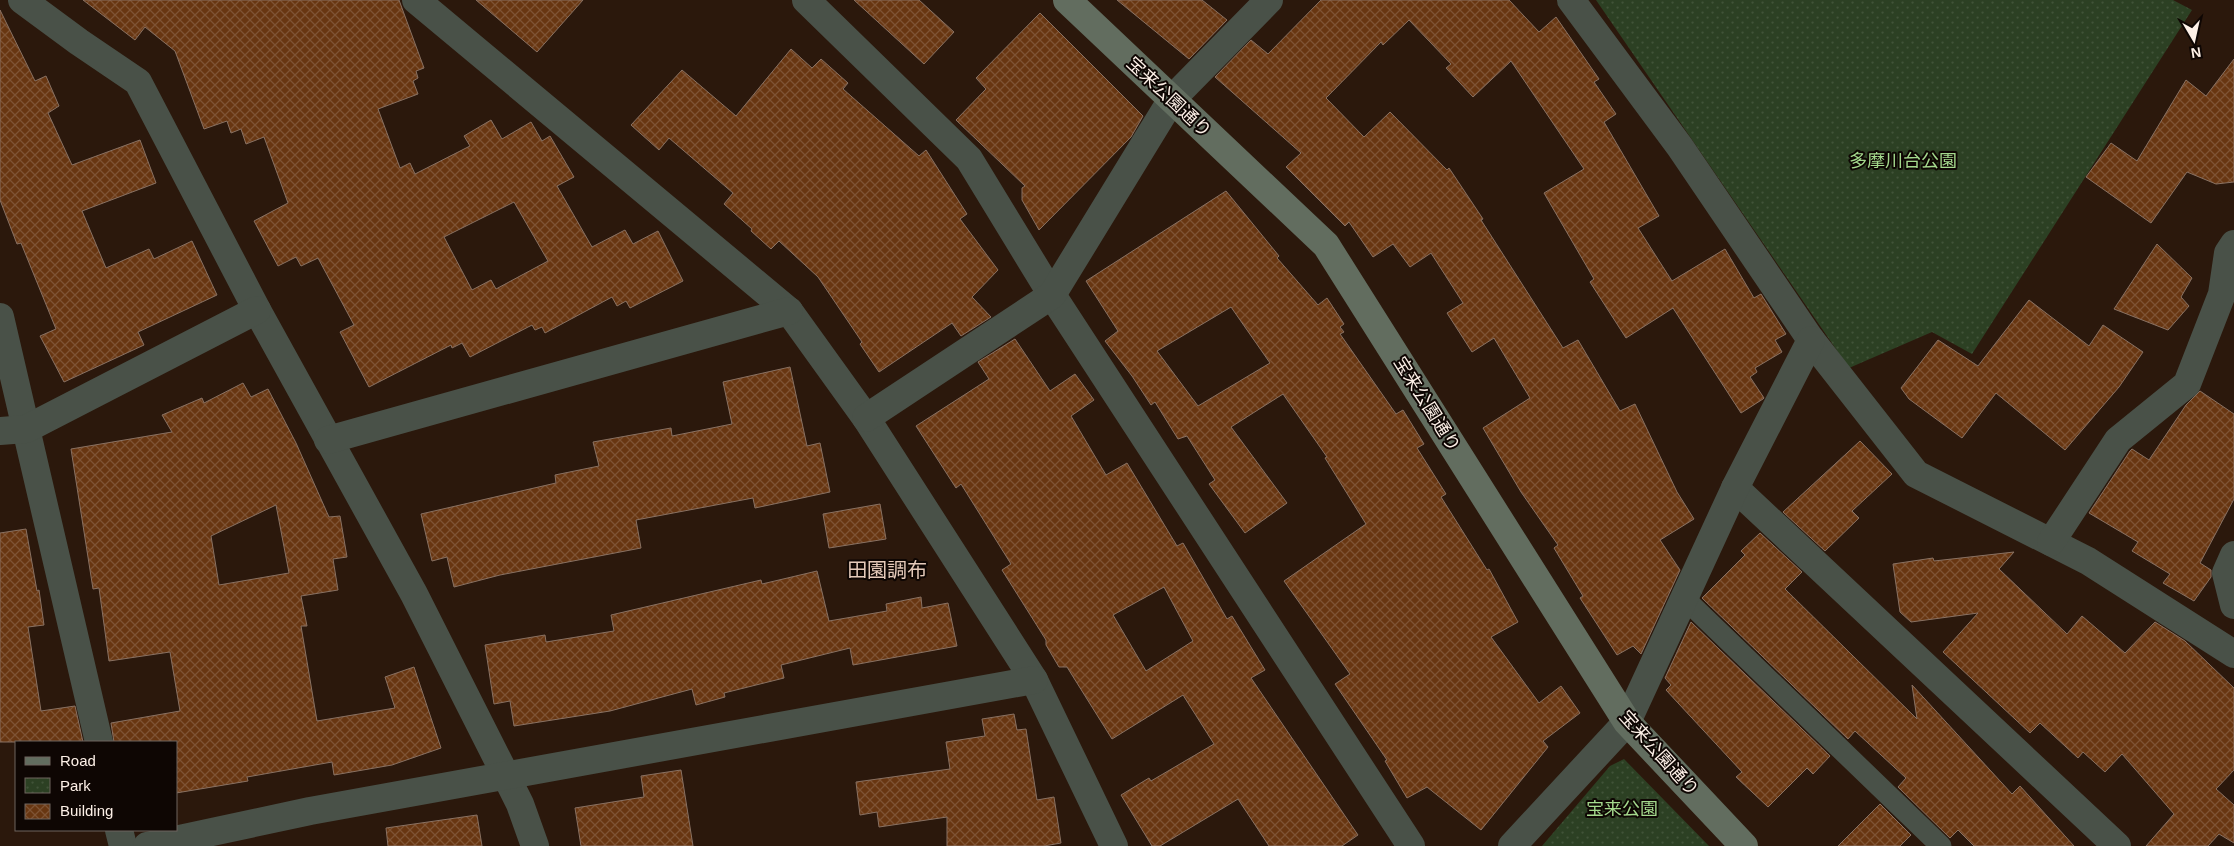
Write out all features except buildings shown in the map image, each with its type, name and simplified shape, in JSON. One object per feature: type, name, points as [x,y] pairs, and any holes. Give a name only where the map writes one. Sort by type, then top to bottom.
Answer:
[{"type":"street","points":[[22,0],[138,82],[257,310],[414,594],[520,804],[535,846]]},
{"type":"street","points":[[416,0],[789,311],[866,418],[1034,680],[1114,846]]},
{"type":"street","points":[[806,0],[969,159],[1052,295],[1411,846]]},
{"type":"street","name":"宝来公園通り","points":[[1066,0],[1326,245],[1627,722],[1744,846]]},
{"type":"street","points":[[866,418],[1052,295],[1172,100],[1269,0]]},
{"type":"street","points":[[1571,0],[1680,147],[1811,340],[1916,474],[2088,561],[2234,654]]},
{"type":"street","points":[[2051,542],[2118,440],[2187,384],[2222,294],[2228,253],[2234,244]]},
{"type":"street","points":[[13,430],[257,310]]},
{"type":"street","points":[[328,440],[789,311]]},
{"type":"street","points":[[0,317],[13,430],[99,741]]},
{"type":"street","points":[[1512,846],[1627,722],[1683,597],[1735,488],[1811,340]]},
{"type":"street","points":[[1735,488],[2117,846]]},
{"type":"street","points":[[2234,555],[2226,573],[2234,605]]},
{"type":"street","points":[[147,846],[310,811],[1034,680]]},
{"type":"street","points":[[119,831],[123,846]]},
{"type":"lane","points":[[1683,597],[1941,846]]},
{"type":"green space","name":"多摩川台公園","points":[[1596,0],[2173,0],[2192,10],[1972,354],[1932,332],[1849,368]]},
{"type":"green space","name":"宝来公園","points":[[1624,759],[1709,846],[1542,846],[1610,766]]},
{"type":"district","name":"田園調布","points":[[887,570]]}]
